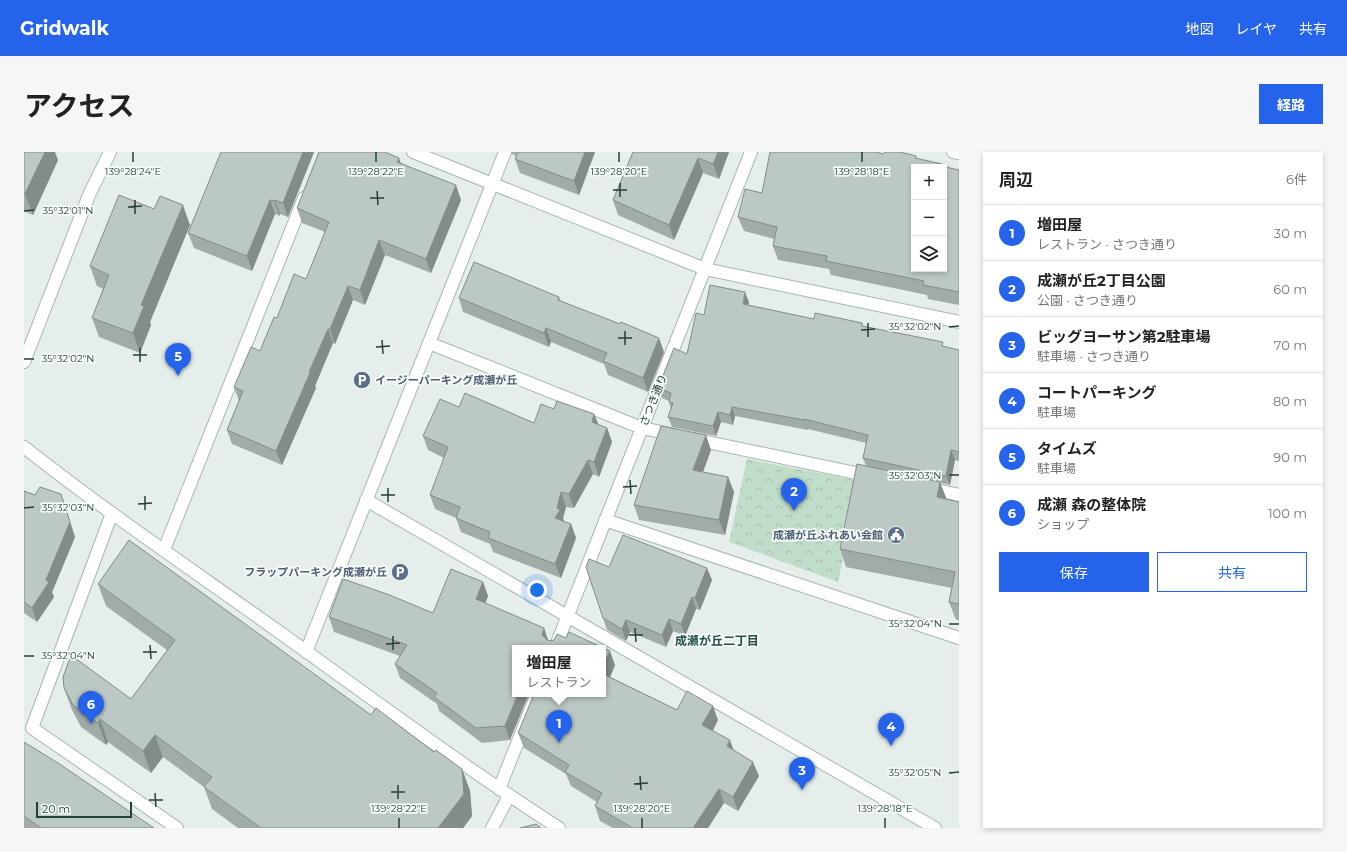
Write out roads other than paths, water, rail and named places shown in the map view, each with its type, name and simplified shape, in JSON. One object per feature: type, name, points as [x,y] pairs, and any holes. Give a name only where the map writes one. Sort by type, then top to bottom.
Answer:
[{"type":"street","points":[[24,362],[89,195],[110,152]]},
{"type":"street","points":[[413,152],[705,269],[959,322]]},
{"type":"street","points":[[306,652],[505,152]]},
{"type":"street","name":"さつき通り","points":[[556,645],[751,152]]},
{"type":"street","points":[[953,152],[959,153]]},
{"type":"street","points":[[164,550],[308,189]]},
{"type":"street","points":[[429,344],[642,428],[882,479]]},
{"type":"street","points":[[24,447],[112,513],[306,652],[504,793],[558,828]]},
{"type":"street","points":[[912,485],[959,495]]},
{"type":"street","points":[[366,500],[935,828]]},
{"type":"street","points":[[112,513],[32,728],[177,828]]},
{"type":"street","points":[[605,520],[959,638]]},
{"type":"street","points":[[492,828],[536,697]]},
{"type":"place","name":"タイムズ","points":[[178,376]]},
{"type":"place","name":"イージーパーキング成瀬が丘","points":[[362,380]]},
{"type":"place","name":"成瀬が丘2丁目公園","points":[[794,511]]},
{"type":"place","name":"成瀬が丘ふれあい会館","points":[[896,535]]},
{"type":"place","name":"フラップパーキング成瀬が丘","points":[[400,572]]},
{"type":"place","name":"成瀬 森の整体院","points":[[91,724]]},
{"type":"place","name":"増田屋","points":[[559,743]]},
{"type":"place","name":"コートパーキング","points":[[891,746]]},
{"type":"place","name":"ビッグヨーサン第2駐車場","points":[[802,790]]},
{"type":"district","name":"成瀬が丘二丁目","points":[[717,640]]}]
